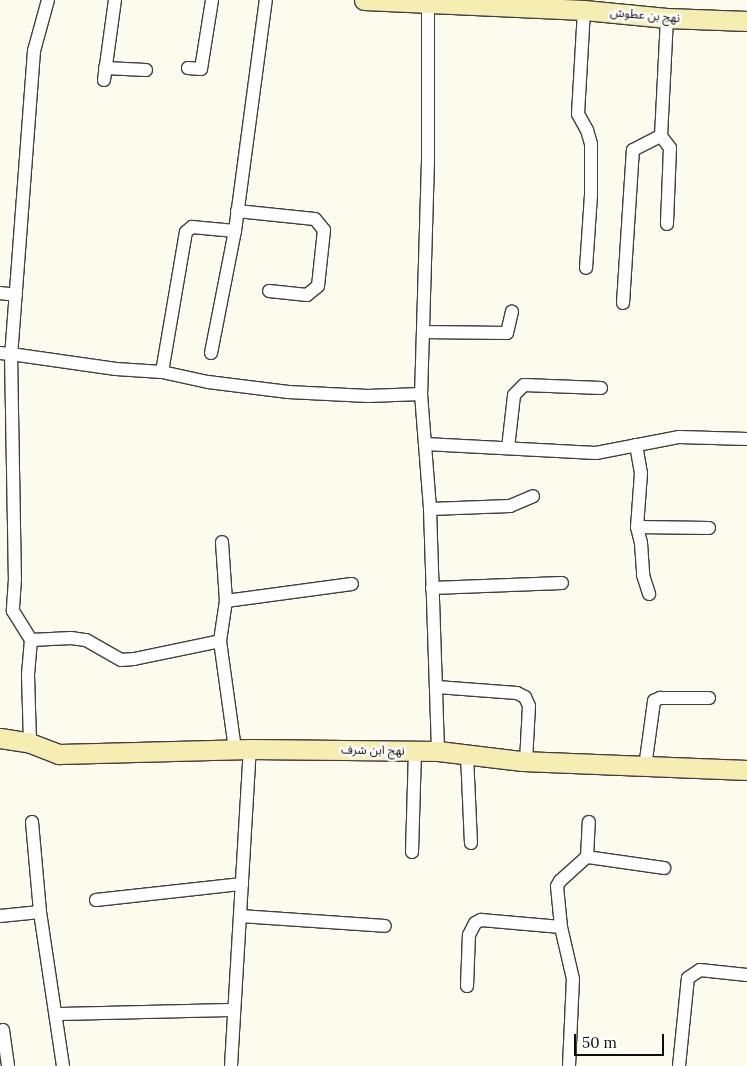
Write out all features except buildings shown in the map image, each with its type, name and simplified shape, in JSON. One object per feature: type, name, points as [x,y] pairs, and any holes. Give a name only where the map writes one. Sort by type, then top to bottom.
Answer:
[{"type":"street","points":[[30,743],[28,675],[31,640],[13,611],[15,579],[6,353],[16,295],[34,51],[48,0]]},
{"type":"street","points":[[115,0],[104,74],[146,70]]},
{"type":"street","points":[[188,68],[202,69],[212,0]]},
{"type":"street","points":[[211,353],[235,231],[266,0]]},
{"type":"street","name":"نهج بن عطوش","points":[[364,0],[584,10],[667,18],[747,21]]},
{"type":"street","points":[[421,2],[428,161],[421,394],[430,509],[438,751]]},
{"type":"street","points":[[584,10],[578,114],[587,130],[591,144],[591,195],[586,268]]},
{"type":"street","points":[[667,18],[661,136],[670,148],[668,224]]},
{"type":"street","points":[[623,303],[633,150],[661,136]]},
{"type":"street","points":[[238,211],[315,219],[324,230],[318,286],[307,295],[269,291]]},
{"type":"street","points":[[162,372],[186,232],[192,227],[235,231]]},
{"type":"street","points":[[0,293],[16,295]]},
{"type":"street","points":[[422,332],[506,334],[512,312]]},
{"type":"street","points":[[6,353],[116,369],[162,372],[208,382],[288,392],[368,396],[421,394]]},
{"type":"street","points":[[508,448],[514,395],[524,384],[601,388]]},
{"type":"street","points":[[425,444],[596,453],[679,437],[747,438]]},
{"type":"street","points":[[636,445],[641,473],[636,527],[641,543],[643,575],[649,594]]},
{"type":"street","points":[[430,509],[510,506],[533,496]]},
{"type":"street","points":[[636,527],[709,528]]},
{"type":"street","points":[[222,542],[226,601],[220,641],[243,749],[242,884],[231,1066]]},
{"type":"street","points":[[226,601],[352,584]]},
{"type":"street","points":[[432,588],[562,584]]},
{"type":"street","points":[[0,609],[13,611]]},
{"type":"street","points":[[31,640],[71,638],[86,640],[121,660],[220,641]]},
{"type":"street","points":[[437,687],[517,693],[525,697],[529,706],[526,762]]},
{"type":"street","points":[[645,767],[654,701],[660,698],[709,698]]},
{"type":"street","name":"نهج ابن شرف","points":[[0,738],[30,743],[59,754],[243,749],[438,751],[526,762],[747,770]]},
{"type":"street","points":[[412,852],[415,751]]},
{"type":"street","points":[[467,755],[470,843]]},
{"type":"street","points":[[32,822],[40,912],[63,1066]]},
{"type":"street","points":[[569,1066],[573,979],[561,927],[557,886],[560,881],[587,857],[589,822]]},
{"type":"street","points":[[587,857],[664,868]]},
{"type":"street","points":[[96,900],[242,884]]},
{"type":"street","points":[[0,916],[40,912]]},
{"type":"street","points":[[240,916],[385,926]]},
{"type":"street","points":[[467,986],[469,935],[475,923],[481,920],[561,927]]},
{"type":"street","points":[[678,1066],[688,978],[700,970],[747,975]]},
{"type":"street","points":[[56,1014],[234,1010]]},
{"type":"street","points":[[4,1030],[8,1066]]}]
